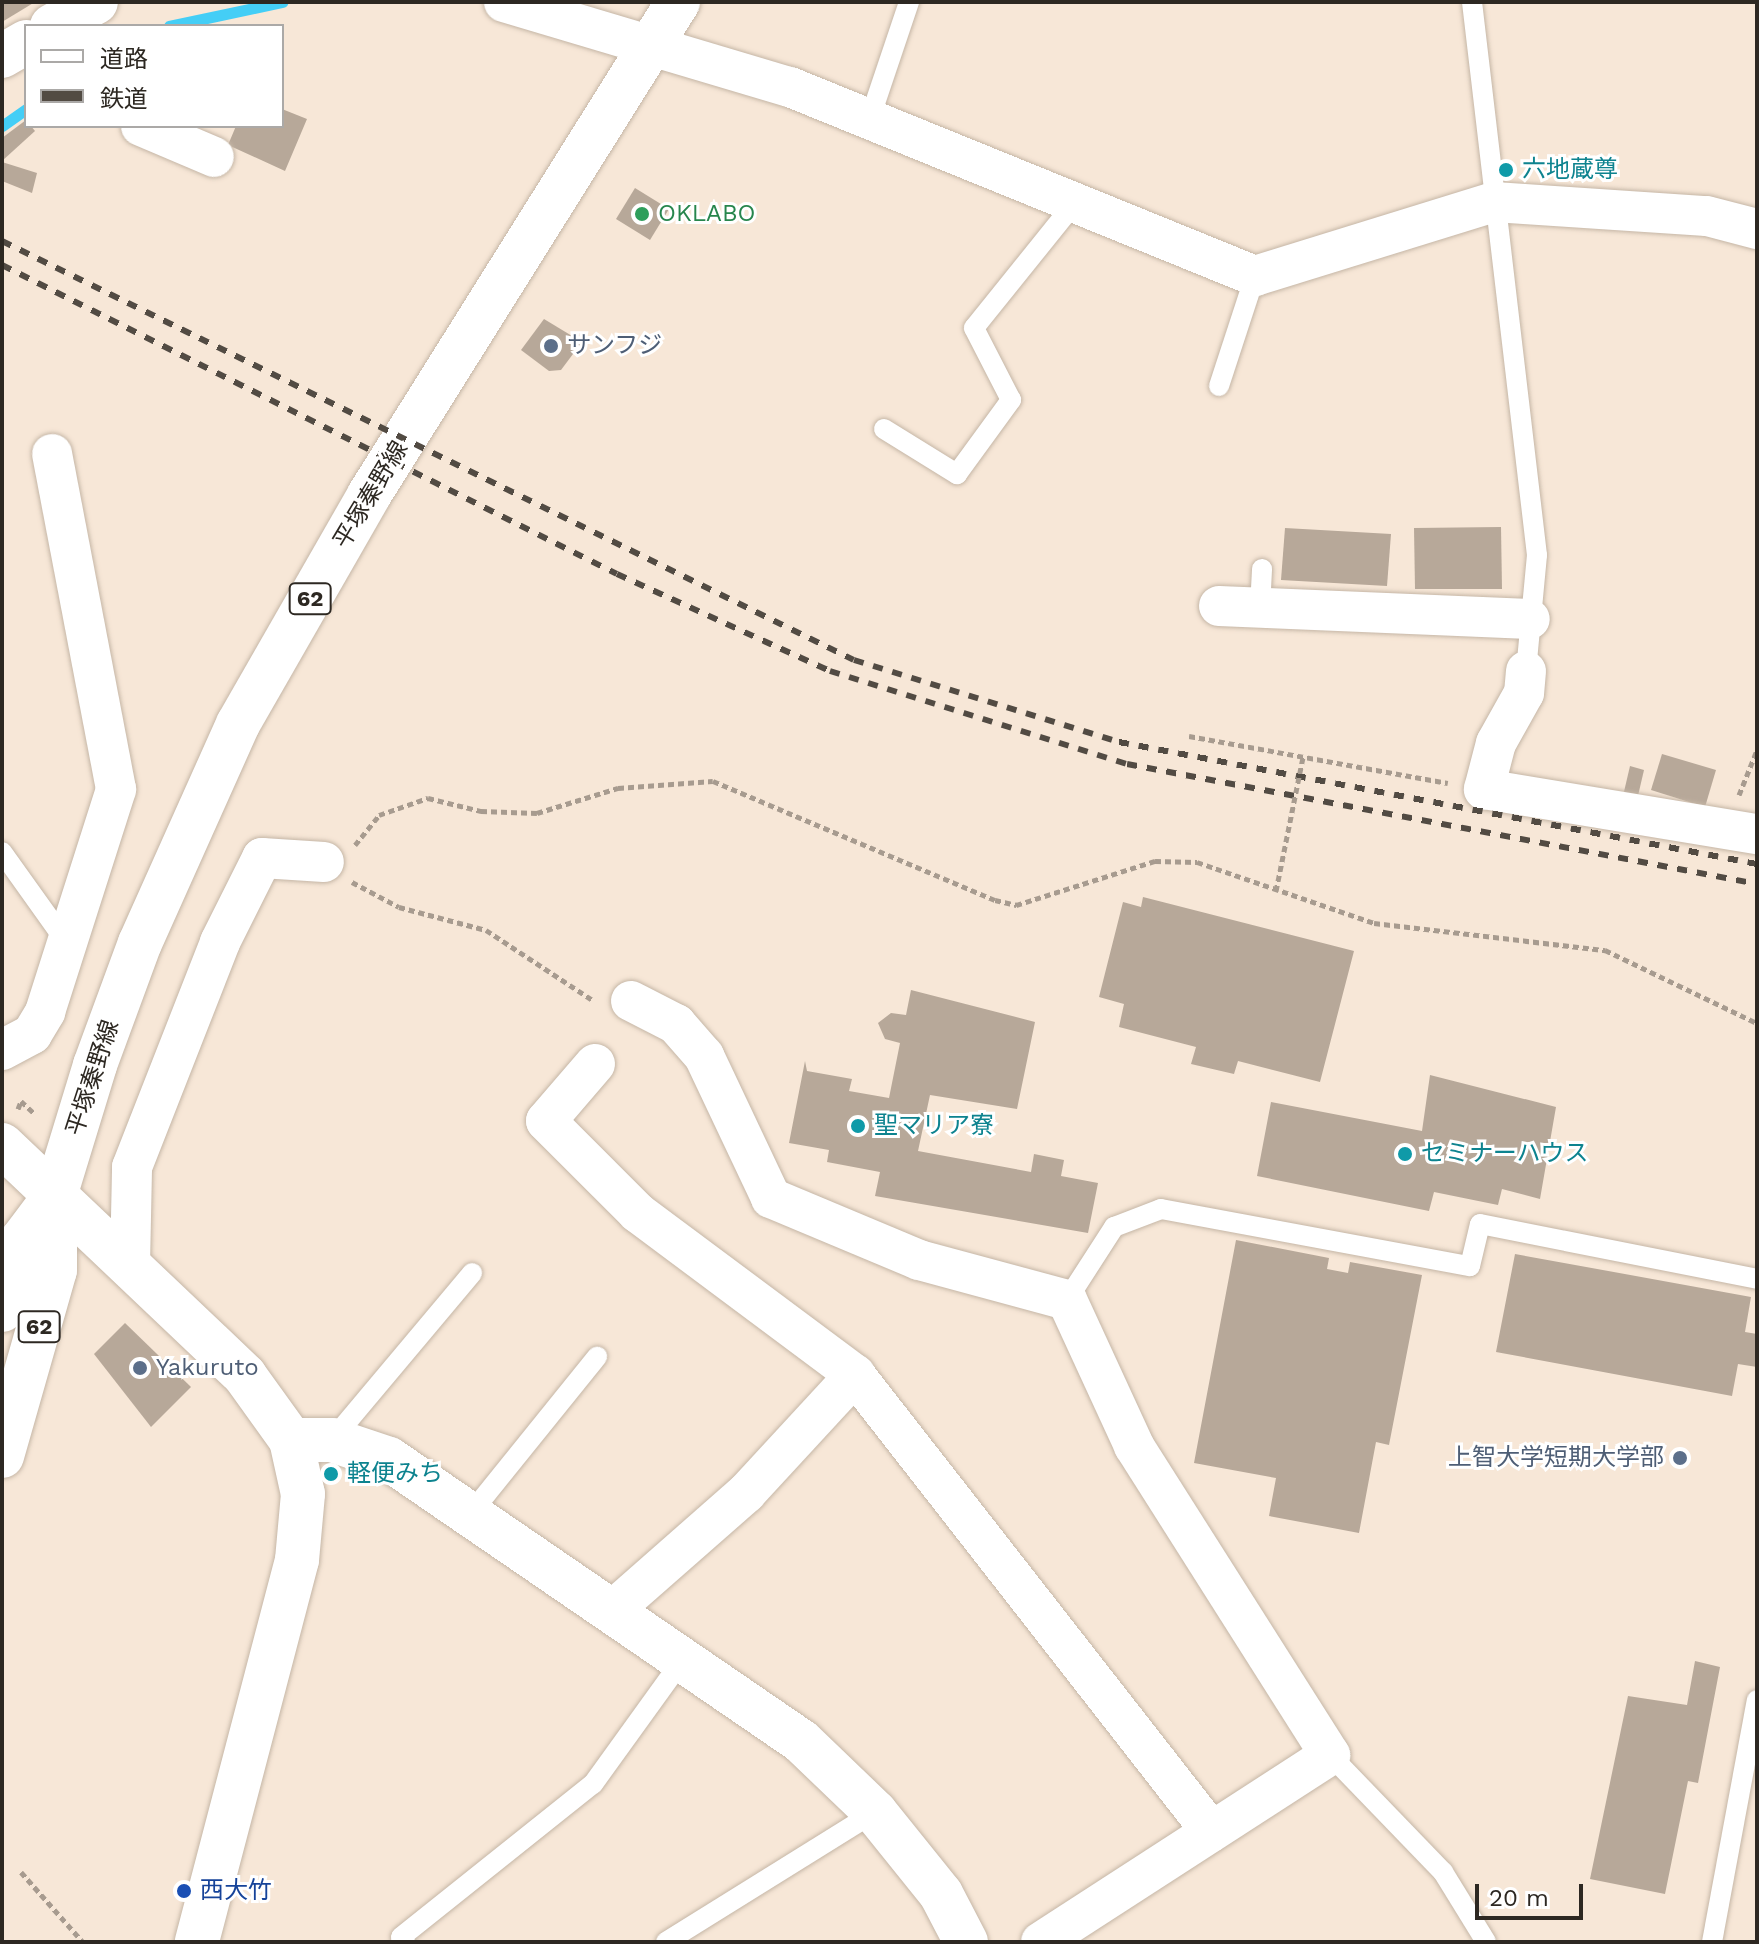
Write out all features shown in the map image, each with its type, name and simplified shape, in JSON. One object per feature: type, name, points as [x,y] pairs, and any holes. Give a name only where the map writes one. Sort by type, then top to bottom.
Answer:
[{"type":"street","points":[[56,24],[96,2]]},
{"type":"street","points":[[504,2],[790,87],[869,121],[1077,200],[1255,276],[1494,202],[1692,214],[1757,229]]},
{"type":"street","name":"平塚秦野線","points":[[2,1310],[22,1240],[55,1196],[140,943],[238,724],[369,495],[678,2]]},
{"type":"street","points":[[2,56],[24,43]]},
{"type":"street","points":[[146,128],[214,157]]},
{"type":"street","points":[[2,1050],[32,1034],[45,1012],[116,789],[52,454]]},
{"type":"street","points":[[1219,606],[1530,619]]},
{"type":"street","points":[[1526,671],[1524,693],[1496,743],[1484,789],[1742,831]]},
{"type":"street","points":[[130,1265],[132,1167],[230,922],[262,858],[324,862]]},
{"type":"street","points":[[631,1001],[676,1024],[704,1056],[771,1198],[919,1260],[1067,1300],[1134,1446],[1330,1755],[1041,1942]]},
{"type":"street","points":[[595,1064],[546,1121],[638,1213],[855,1375],[1211,1831]]},
{"type":"street","points":[[2,1145],[312,1440],[389,1459],[614,1609],[801,1741],[875,1812],[941,1894],[966,1942]]},
{"type":"street","name":"平塚秦野線","points":[[2,1456],[55,1270],[55,1196]]},
{"type":"street","points":[[614,1609],[746,1493],[855,1375]]},
{"type":"street","points":[[197,1942],[297,1560],[312,1440]]},
{"type":"lane","points":[[869,121],[909,2]]},
{"type":"lane","points":[[1472,2],[1537,555],[1526,671]]},
{"type":"lane","points":[[884,429],[957,474],[1011,400],[974,328],[1077,200]]},
{"type":"lane","points":[[1219,386],[1255,276]]},
{"type":"lane","points":[[1260,608],[1262,569]]},
{"type":"lane","points":[[2,852],[67,943]]},
{"type":"lane","points":[[1067,1300],[1114,1227],[1161,1209],[1470,1266],[1480,1224],[1757,1279]]},
{"type":"lane","points":[[312,1440],[472,1273]]},
{"type":"lane","points":[[471,1513],[597,1357]]},
{"type":"lane","points":[[405,1942],[401,1937],[593,1784],[684,1658]]},
{"type":"lane","points":[[1712,1942],[1757,1700]]},
{"type":"lane","points":[[1330,1755],[1443,1872],[1486,1942]]},
{"type":"lane","points":[[666,1942],[875,1812]]},
{"type":"path","points":[[1189,736],[1406,777]]},
{"type":"path","points":[[1742,831],[1757,750]]},
{"type":"path","points":[[1276,891],[1303,757]]},
{"type":"path","points":[[631,1001],[576,996],[486,930],[370,895],[324,862],[353,848],[379,815],[428,798],[481,811],[537,813],[618,788],[713,781],[815,819],[949,887],[1016,905],[1155,861],[1197,862],[1374,923],[1605,950],[1757,1023]]},
{"type":"path","points":[[21,1101],[35,1114]]},
{"type":"path","points":[[21,1872],[83,1942]]},
{"type":"building","points":[[2,2],[35,2],[2,22]]},
{"type":"building","points":[[284,110],[307,119],[285,171],[228,145],[235,128],[284,128]]},
{"type":"building","points":[[24,122],[24,128],[35,131],[2,161],[2,138]]},
{"type":"building","points":[[2,162],[37,173],[32,193],[2,181]]},
{"type":"building","name":"OKLABO","points":[[635,188],[669,209],[650,240],[616,219]]},
{"type":"building","name":"サンフジ","points":[[544,319],[582,342],[561,370],[549,371],[521,350]]},
{"type":"building","points":[[1501,527],[1502,589],[1415,589],[1414,528]]},
{"type":"building","points":[[1285,528],[1391,534],[1387,586],[1281,580]]},
{"type":"building","points":[[1662,754],[1716,770],[1705,807],[1651,790]]},
{"type":"building","points":[[1630,766],[1644,770],[1637,800],[1623,796]]},
{"type":"building","points":[[1143,897],[1354,951],[1320,1082],[1238,1061],[1234,1074],[1191,1064],[1196,1047],[1119,1027],[1124,1004],[1099,997],[1123,902],[1141,907]]},
{"type":"building","name":"聖マリア寮","points":[[911,990],[1035,1022],[1017,1109],[930,1095],[918,1151],[1031,1172],[1034,1154],[1064,1160],[1061,1176],[1098,1183],[1088,1233],[875,1196],[880,1172],[827,1162],[829,1150],[789,1143],[805,1061],[807,1071],[852,1079],[849,1091],[889,1098],[900,1043],[885,1039],[878,1023],[891,1013],[906,1015]]},
{"type":"building","name":"セミナーハウス","points":[[1430,1075],[1556,1107],[1540,1199],[1502,1189],[1498,1205],[1434,1192],[1429,1211],[1257,1176],[1271,1102],[1422,1131]]},
{"type":"building","points":[[1236,1240],[1329,1258],[1327,1269],[1348,1273],[1350,1262],[1422,1275],[1389,1445],[1376,1442],[1359,1533],[1269,1516],[1276,1478],[1194,1463]]},
{"type":"building","points":[[1515,1254],[1751,1297],[1745,1332],[1757,1334],[1757,1367],[1738,1364],[1732,1396],[1496,1352]]},
{"type":"building","name":"Yakuruto","points":[[125,1323],[191,1387],[151,1427],[94,1354]]},
{"type":"building","points":[[1695,1661],[1720,1667],[1698,1783],[1688,1781],[1665,1894],[1590,1879],[1628,1696],[1687,1705]]},
{"type":"waterway","points":[[178,24],[282,2]]},
{"type":"waterway","points":[[2,126],[24,110]]},
{"type":"railway","points":[[2,241],[854,660],[1119,742],[1757,864]]},
{"type":"railway","points":[[2,265],[617,574],[830,671],[1127,764],[1757,884]]},
{"type":"place","name":"六地蔵尊","points":[[1506,170]]},
{"type":"place","name":"OKLABO","points":[[642,214]]},
{"type":"place","name":"サンフジ","points":[[551,346]]},
{"type":"place","name":"聖マリア寮","points":[[858,1126]]},
{"type":"place","name":"セミナーハウス","points":[[1405,1154]]},
{"type":"place","name":"Yakuruto","points":[[140,1368]]},
{"type":"place","name":"上智大学短期大学部","points":[[1680,1458]]},
{"type":"place","name":"軽便みち","points":[[331,1474]]},
{"type":"place","name":"西大竹","points":[[184,1891]]}]
